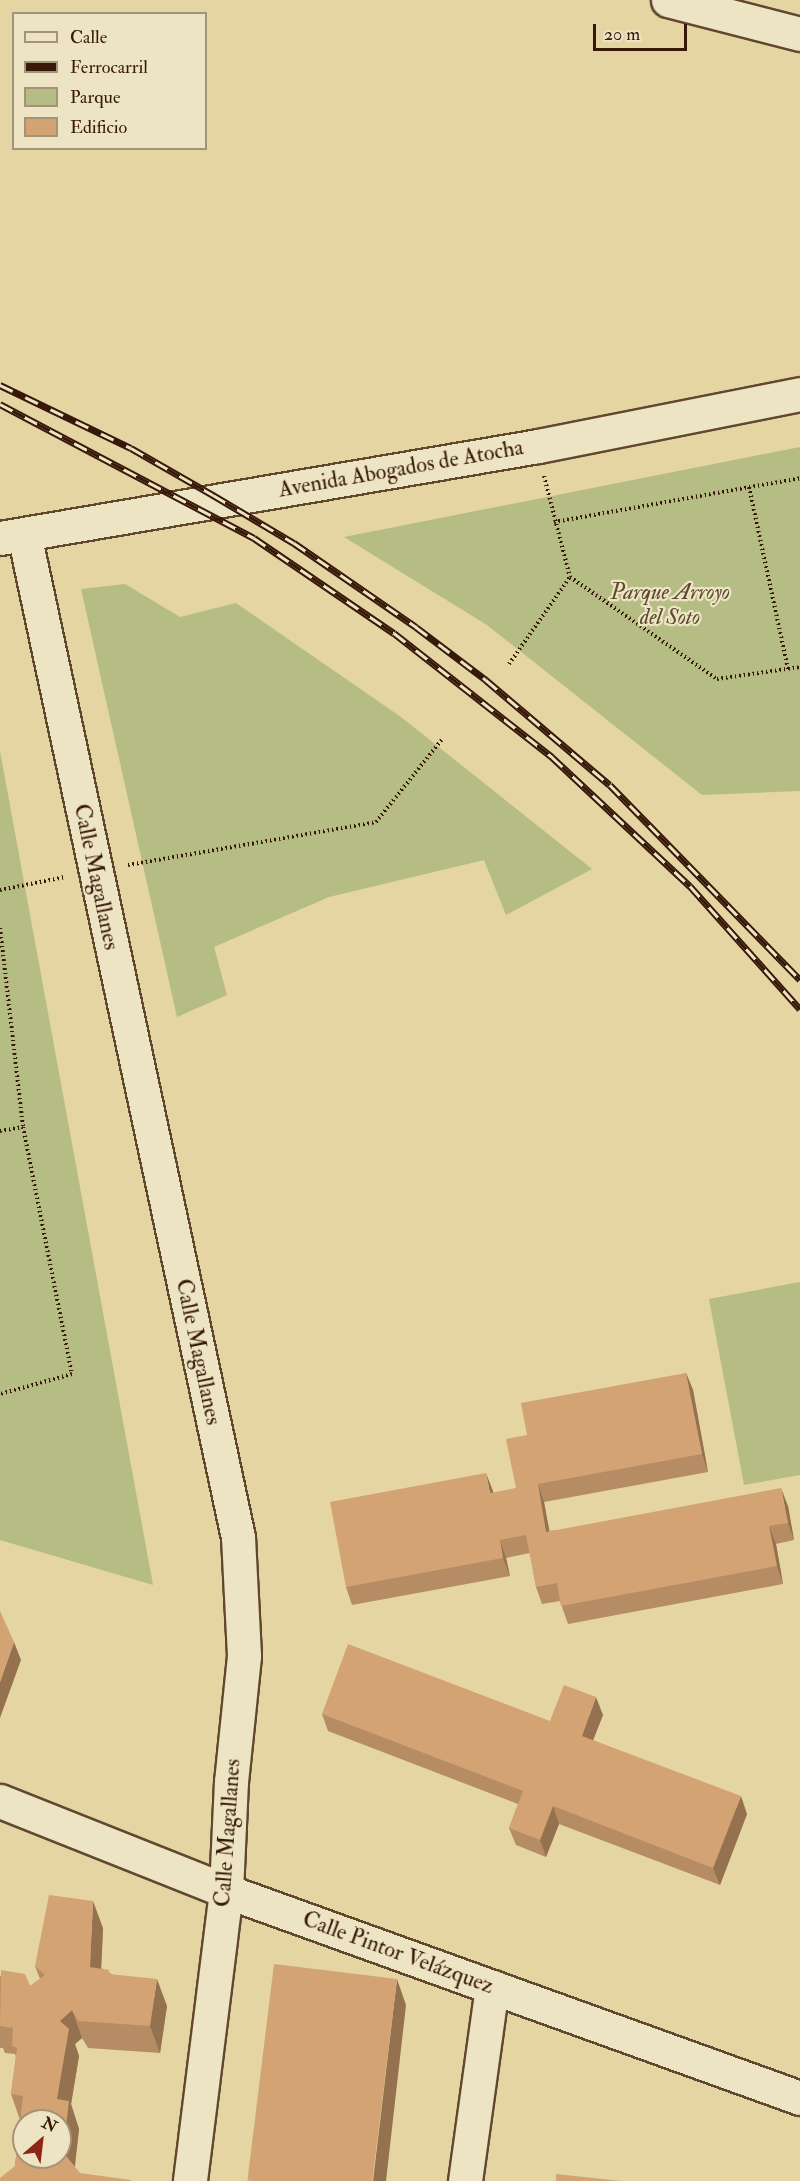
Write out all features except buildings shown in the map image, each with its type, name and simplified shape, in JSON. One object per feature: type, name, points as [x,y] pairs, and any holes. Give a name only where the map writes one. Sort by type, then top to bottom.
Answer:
[{"type":"street","points":[[668,0],[800,34]]},
{"type":"street","name":"Avenida Abogados de Atocha","points":[[12,536],[538,446],[800,394]]},
{"type":"street","name":"Calle Magallanes","points":[[12,536],[94,871],[238,1537],[244,1656],[231,1781],[226,1891],[190,2181]]},
{"type":"street","name":"Calle Pintor Velázquez","points":[[0,1801],[226,1891],[800,2098]]},
{"type":"street","points":[[465,2181],[492,1988]]},
{"type":"path","points":[[538,446],[554,522],[570,577],[717,679],[800,667]]},
{"type":"path","points":[[554,522],[800,478]]},
{"type":"path","points":[[749,487],[788,669]]},
{"type":"path","points":[[509,664],[570,577]]},
{"type":"path","points":[[0,890],[94,871],[376,822],[443,738]]},
{"type":"path","points":[[0,928],[23,1126],[72,1374],[0,1394]]},
{"type":"path","points":[[0,1131],[23,1126]]},
{"type":"green space","name":"Parque Arroyo del Soto","points":[[800,447],[800,791],[702,795],[487,625],[344,537]]},
{"type":"green space","points":[[125,584],[180,617],[236,603],[401,717],[592,869],[506,915],[484,860],[329,897],[214,947],[227,995],[177,1017],[81,589]]},
{"type":"green space","points":[[0,751],[153,1585],[0,1540]]},
{"type":"green space","points":[[800,1282],[800,1475],[744,1485],[709,1299]]},
{"type":"railway","points":[[0,385],[131,448],[213,495],[294,543],[416,627],[486,680],[610,785],[800,980]]},
{"type":"railway","points":[[0,404],[254,538],[394,633],[552,757],[690,886],[800,1009]]}]
